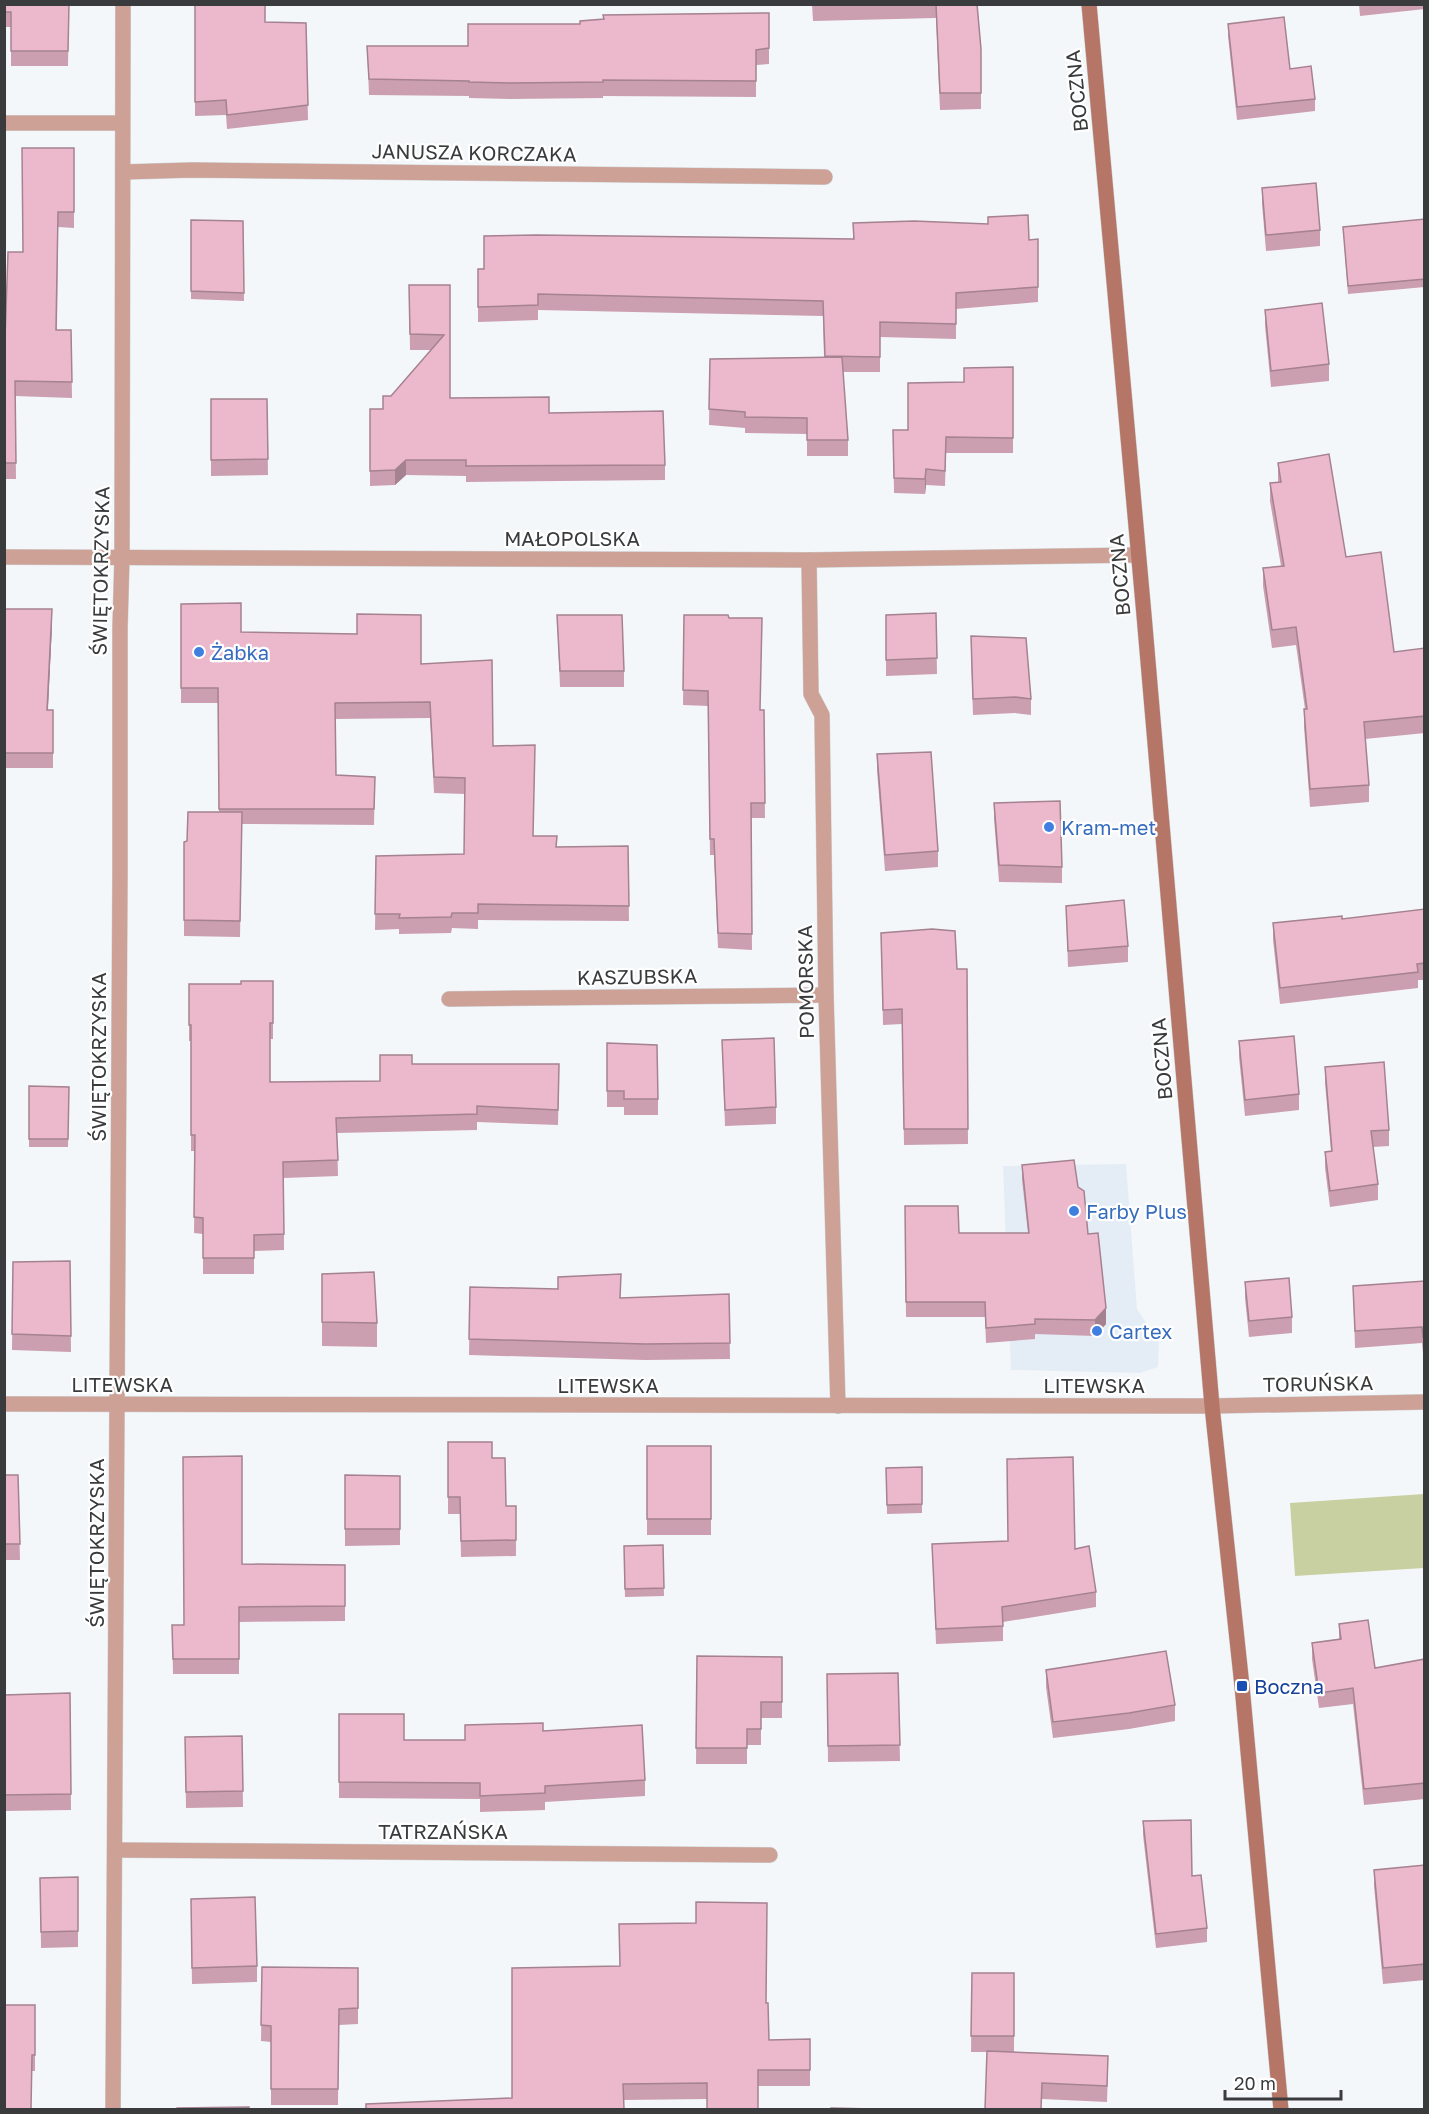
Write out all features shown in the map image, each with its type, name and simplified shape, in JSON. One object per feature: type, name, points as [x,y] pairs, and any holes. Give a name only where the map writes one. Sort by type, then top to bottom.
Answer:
[{"type":"street","name":"ŚWIĘTOKRZYSKA","points":[[113,2109],[123,4]]},
{"type":"street","name":"BOCZNA","points":[[1089,4],[1212,1406],[1242,1686],[1281,2109]]},
{"type":"street","points":[[4,123],[123,123]]},
{"type":"street","name":"JANUSZA KORCZAKA","points":[[123,172],[192,170],[825,177]]},
{"type":"street","name":"MAŁOPOLSKA","points":[[4,557],[809,560],[1138,555]]},
{"type":"street","name":"POMORSKA","points":[[809,560],[811,694],[822,715],[826,995],[838,1406]]},
{"type":"street","name":"KASZUBSKA","points":[[449,999],[826,995]]},
{"type":"street","name":"TORUŃSKA","points":[[1212,1406],[1425,1402]]},
{"type":"street","name":"LITEWSKA","points":[[4,1404],[117,1406],[1212,1406]]},
{"type":"street","name":"TATRZAŃSKA","points":[[116,1850],[770,1855]]},
{"type":"shaded area","points":[[1126,1164],[1137,1309],[1159,1342],[1158,1367],[1140,1373],[1011,1370],[1003,1166]]},
{"type":"green space","points":[[1424,1494],[1424,1568],[1295,1576],[1290,1503]]},
{"type":"building","points":[[4,4],[69,4],[68,51],[11,51],[11,12],[4,12]]},
{"type":"building","points":[[195,4],[265,4],[265,22],[306,23],[308,105],[227,115],[226,100],[195,102]]},
{"type":"building","points":[[936,4],[977,4],[981,49],[981,93],[940,93]]},
{"type":"building","points":[[769,13],[769,48],[756,50],[756,81],[603,80],[603,82],[510,83],[369,79],[367,46],[468,46],[468,24],[580,24],[580,21],[604,19],[603,15]]},
{"type":"building","points":[[1284,17],[1290,69],[1311,66],[1315,99],[1237,107],[1228,24]]},
{"type":"building","points":[[22,148],[74,148],[74,212],[58,212],[56,330],[71,330],[72,382],[15,381],[16,463],[4,463],[4,367],[8,252],[23,252]]},
{"type":"building","points":[[1316,183],[1320,230],[1266,235],[1262,188]]},
{"type":"building","points":[[1028,215],[1029,240],[1038,239],[1038,287],[956,293],[956,324],[880,322],[880,357],[825,356],[823,301],[538,294],[538,305],[478,307],[478,269],[484,269],[484,236],[854,239],[853,223],[914,221],[988,224],[988,217]]},
{"type":"building","points":[[1425,219],[1425,279],[1348,286],[1343,227]]},
{"type":"building","points":[[191,220],[243,221],[244,293],[191,291]]},
{"type":"building","points":[[409,285],[450,285],[450,398],[549,397],[549,413],[663,411],[665,465],[466,466],[466,460],[406,460],[395,470],[370,471],[370,409],[383,409],[383,396],[391,396],[444,335],[410,334]]},
{"type":"building","points":[[1322,303],[1329,364],[1271,371],[1265,310]]},
{"type":"building","points":[[842,357],[848,440],[807,440],[807,418],[745,417],[745,412],[709,409],[710,359]]},
{"type":"building","points":[[1013,367],[1013,438],[946,437],[945,471],[926,469],[925,479],[894,478],[893,430],[908,430],[908,383],[964,382],[964,368]]},
{"type":"building","points":[[211,399],[267,399],[268,459],[211,460]]},
{"type":"building","points":[[1329,454],[1346,557],[1381,552],[1394,652],[1425,648],[1425,716],[1364,722],[1369,785],[1310,789],[1304,709],[1307,709],[1296,627],[1272,630],[1263,568],[1284,566],[1270,483],[1281,482],[1278,463]]},
{"type":"building","points":[[241,603],[241,632],[357,634],[357,614],[421,615],[421,664],[492,660],[493,746],[535,745],[533,836],[557,836],[556,847],[628,846],[629,906],[478,904],[478,913],[452,913],[451,917],[399,918],[400,914],[375,914],[376,856],[464,854],[465,778],[434,777],[430,702],[335,703],[336,775],[375,777],[374,809],[219,809],[218,688],[181,688],[181,604]]},
{"type":"building","points":[[4,609],[52,609],[47,710],[53,710],[53,753],[4,753]]},
{"type":"building","points":[[936,613],[937,658],[886,660],[886,615]]},
{"type":"building","points":[[557,615],[622,615],[624,671],[560,671]]},
{"type":"building","points":[[684,615],[762,618],[760,710],[764,710],[765,803],[751,803],[752,934],[718,933],[714,839],[710,839],[708,691],[683,690]]},
{"type":"building","points":[[971,636],[1026,638],[1031,699],[1015,697],[973,699]]},
{"type":"building","points":[[931,752],[938,851],[885,855],[877,754]]},
{"type":"building","points":[[1060,801],[1062,867],[999,865],[994,803]]},
{"type":"building","points":[[188,812],[242,812],[240,921],[184,920],[184,842],[187,841]]},
{"type":"building","points":[[1124,900],[1128,946],[1068,951],[1066,906]]},
{"type":"building","points":[[1425,909],[1425,963],[1417,964],[1418,972],[1280,988],[1273,923],[1342,916],[1342,919]]},
{"type":"building","points":[[932,929],[955,931],[957,969],[967,969],[968,1129],[904,1129],[902,1009],[883,1010],[881,933]]},
{"type":"building","points":[[241,981],[273,981],[270,1082],[380,1081],[380,1055],[412,1055],[412,1064],[559,1064],[558,1110],[477,1106],[477,1114],[336,1118],[338,1160],[283,1162],[284,1234],[254,1235],[254,1258],[203,1258],[203,1218],[194,1217],[195,1135],[191,1135],[189,984],[241,984]]},
{"type":"building","points":[[1294,1036],[1299,1094],[1245,1100],[1239,1041]]},
{"type":"building","points":[[774,1038],[776,1107],[725,1110],[722,1040]]},
{"type":"building","points":[[607,1043],[657,1045],[658,1099],[624,1099],[624,1091],[607,1091]]},
{"type":"building","points":[[1384,1062],[1389,1130],[1371,1131],[1378,1184],[1330,1191],[1325,1152],[1332,1151],[1325,1067]]},
{"type":"building","points":[[29,1086],[69,1087],[68,1139],[29,1139]]},
{"type":"building","points":[[1074,1160],[1078,1187],[1084,1191],[1088,1234],[1098,1233],[1106,1308],[1095,1320],[1035,1319],[1035,1324],[986,1328],[985,1302],[906,1302],[905,1206],[958,1206],[959,1233],[1029,1233],[1022,1165]]},
{"type":"building","points":[[70,1261],[71,1336],[12,1334],[13,1262]]},
{"type":"building","points":[[374,1272],[377,1323],[322,1322],[322,1274]]},
{"type":"building","points":[[621,1274],[620,1298],[729,1294],[730,1343],[645,1344],[469,1339],[470,1287],[558,1289],[558,1277]]},
{"type":"building","points":[[1289,1278],[1292,1317],[1249,1321],[1245,1282]]},
{"type":"building","points":[[1425,1281],[1425,1336],[1423,1337],[1422,1327],[1355,1331],[1353,1286]]},
{"type":"building","points":[[448,1442],[492,1442],[492,1458],[505,1458],[506,1506],[516,1506],[516,1540],[461,1541],[460,1497],[448,1497]]},
{"type":"building","points":[[647,1446],[711,1446],[711,1519],[647,1519]]},
{"type":"building","points":[[242,1456],[242,1564],[345,1565],[345,1606],[239,1607],[239,1659],[173,1659],[172,1625],[184,1625],[183,1457]]},
{"type":"building","points":[[1073,1457],[1075,1549],[1089,1546],[1096,1592],[1002,1607],[1003,1626],[936,1629],[932,1544],[1008,1541],[1007,1459]]},
{"type":"building","points":[[922,1467],[922,1504],[887,1505],[886,1468]]},
{"type":"building","points":[[4,1475],[18,1475],[20,1544],[4,1544]]},
{"type":"building","points":[[345,1475],[400,1476],[400,1529],[345,1529]]},
{"type":"building","points":[[663,1545],[664,1588],[625,1589],[624,1546]]},
{"type":"building","points":[[1368,1620],[1375,1668],[1425,1659],[1425,1783],[1364,1789],[1353,1688],[1319,1693],[1312,1643],[1341,1639],[1339,1624]]},
{"type":"building","points":[[1166,1651],[1175,1705],[1053,1722],[1046,1670]]},
{"type":"building","points":[[697,1656],[782,1657],[782,1702],[761,1702],[761,1729],[747,1729],[747,1748],[696,1748]]},
{"type":"building","points":[[898,1673],[900,1745],[828,1746],[827,1674]]},
{"type":"building","points":[[70,1693],[71,1794],[4,1795],[4,1695]]},
{"type":"building","points":[[339,1714],[404,1714],[404,1740],[465,1740],[465,1725],[543,1723],[543,1731],[642,1725],[645,1780],[545,1786],[545,1793],[480,1796],[480,1783],[339,1782]]},
{"type":"building","points":[[242,1736],[243,1791],[186,1792],[185,1737]]},
{"type":"building","points":[[1191,1820],[1192,1876],[1201,1875],[1207,1928],[1156,1934],[1143,1821]]},
{"type":"building","points":[[1425,1865],[1425,1964],[1383,1968],[1374,1870]]},
{"type":"building","points":[[78,1877],[78,1931],[41,1932],[40,1878]]},
{"type":"building","points":[[255,1897],[257,1966],[192,1968],[191,1899]]},
{"type":"building","points":[[696,1902],[767,1903],[766,2003],[768,2003],[769,2040],[810,2039],[810,2070],[758,2070],[758,2109],[707,2109],[707,2083],[623,2084],[624,2109],[366,2109],[366,2104],[512,2098],[512,1968],[620,1966],[619,1924],[696,1923]]},
{"type":"building","points":[[262,1967],[358,1968],[358,2008],[339,2009],[338,2089],[271,2089],[271,2026],[261,2025]]},
{"type":"building","points":[[972,1973],[1014,1973],[1014,2036],[971,2036]]},
{"type":"building","points":[[4,2005],[35,2005],[35,2055],[32,2055],[31,2109],[4,2109]]},
{"type":"building","points":[[987,2051],[1108,2056],[1107,2086],[1042,2083],[1041,2109],[985,2109]]},
{"type":"building","points":[[249,2107],[249,2109],[177,2109],[177,2108]]},
{"type":"place","name":"Żabka","points":[[199,652]]},
{"type":"place","name":"Kram-met","points":[[1049,827]]},
{"type":"place","name":"Farby Plus","points":[[1074,1211]]},
{"type":"place","name":"Cartex","points":[[1097,1331]]},
{"type":"place","name":"Boczna","points":[[1242,1686]]}]
